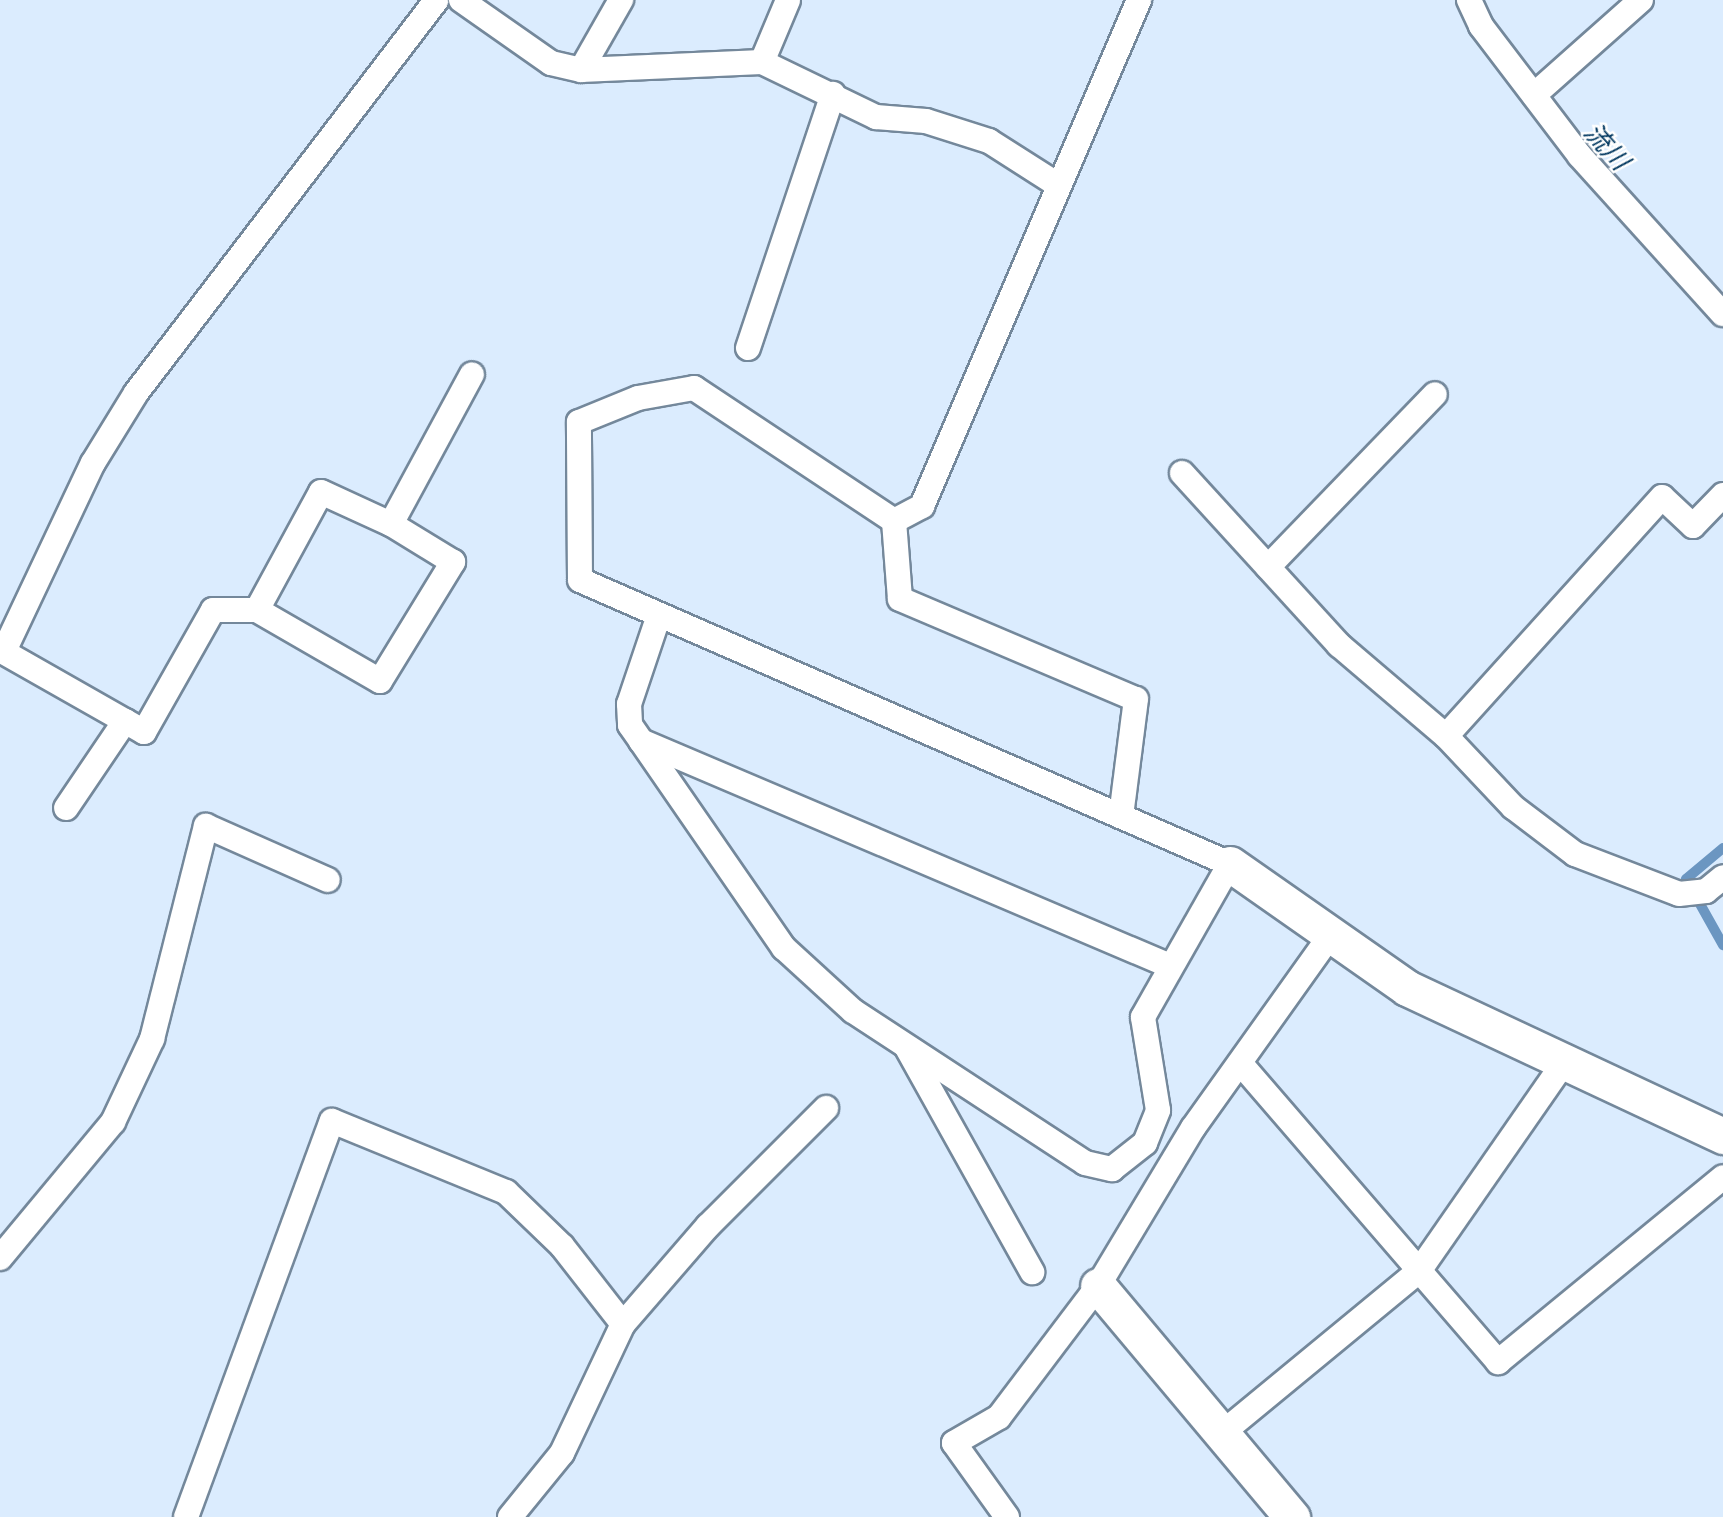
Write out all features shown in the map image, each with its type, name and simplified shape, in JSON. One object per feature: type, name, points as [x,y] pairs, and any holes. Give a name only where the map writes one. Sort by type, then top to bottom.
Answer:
[{"type":"street","points":[[257,610],[321,492],[391,524],[453,562],[380,681],[257,610],[213,610],[144,732],[2,650],[93,463],[136,393],[436,0]]},
{"type":"street","points":[[461,0],[551,63],[581,71],[762,62],[876,117],[926,121],[989,141],[1058,186]]},
{"type":"street","points":[[581,71],[621,0]]},
{"type":"street","points":[[762,62],[788,0]]},
{"type":"street","points":[[894,521],[922,506],[1139,0]]},
{"type":"street","points":[[1469,0],[1534,95],[1723,314]]},
{"type":"street","points":[[1534,95],[1641,0]]},
{"type":"street","points":[[748,348],[833,94]]},
{"type":"street","points":[[391,524],[472,374]]},
{"type":"street","points":[[894,521],[694,388],[638,398],[579,422],[580,580],[1230,864],[1408,988],[1723,1136]]},
{"type":"street","points":[[1268,567],[1435,394]]},
{"type":"street","points":[[1182,473],[1339,645],[1446,736],[1513,807],[1575,854],[1679,894],[1706,891],[1723,877]]},
{"type":"street","points":[[1446,736],[1662,496],[1693,526],[1723,495]]},
{"type":"street","points":[[894,521],[900,599],[1136,699],[1121,816]]},
{"type":"street","points":[[659,615],[629,704],[630,725],[784,948],[852,1010],[1085,1163],[1112,1169],[1145,1143],[1158,1110],[1143,1017],[1230,864]]},
{"type":"street","points":[[66,808],[125,721]]},
{"type":"street","points":[[640,741],[1170,966]]},
{"type":"street","points":[[0,1258],[119,1110],[152,1039],[206,826],[328,880]]},
{"type":"street","points":[[1007,1517],[954,1443],[999,1417],[1098,1286],[1193,1128],[1241,1065],[1330,936]]},
{"type":"street","points":[[905,1045],[1032,1272]]},
{"type":"street","points":[[1221,1434],[1419,1271],[1564,1062]]},
{"type":"street","points":[[1241,1065],[1498,1362],[1723,1177]]},
{"type":"street","points":[[510,1517],[562,1453],[623,1324],[708,1226],[826,1108]]},
{"type":"street","points":[[185,1517],[332,1121],[506,1192],[562,1246],[623,1324]]},
{"type":"street","points":[[1098,1286],[1292,1517]]},
{"type":"waterway","name":"流川","points":[[1723,848],[1686,879],[1723,945]]}]
